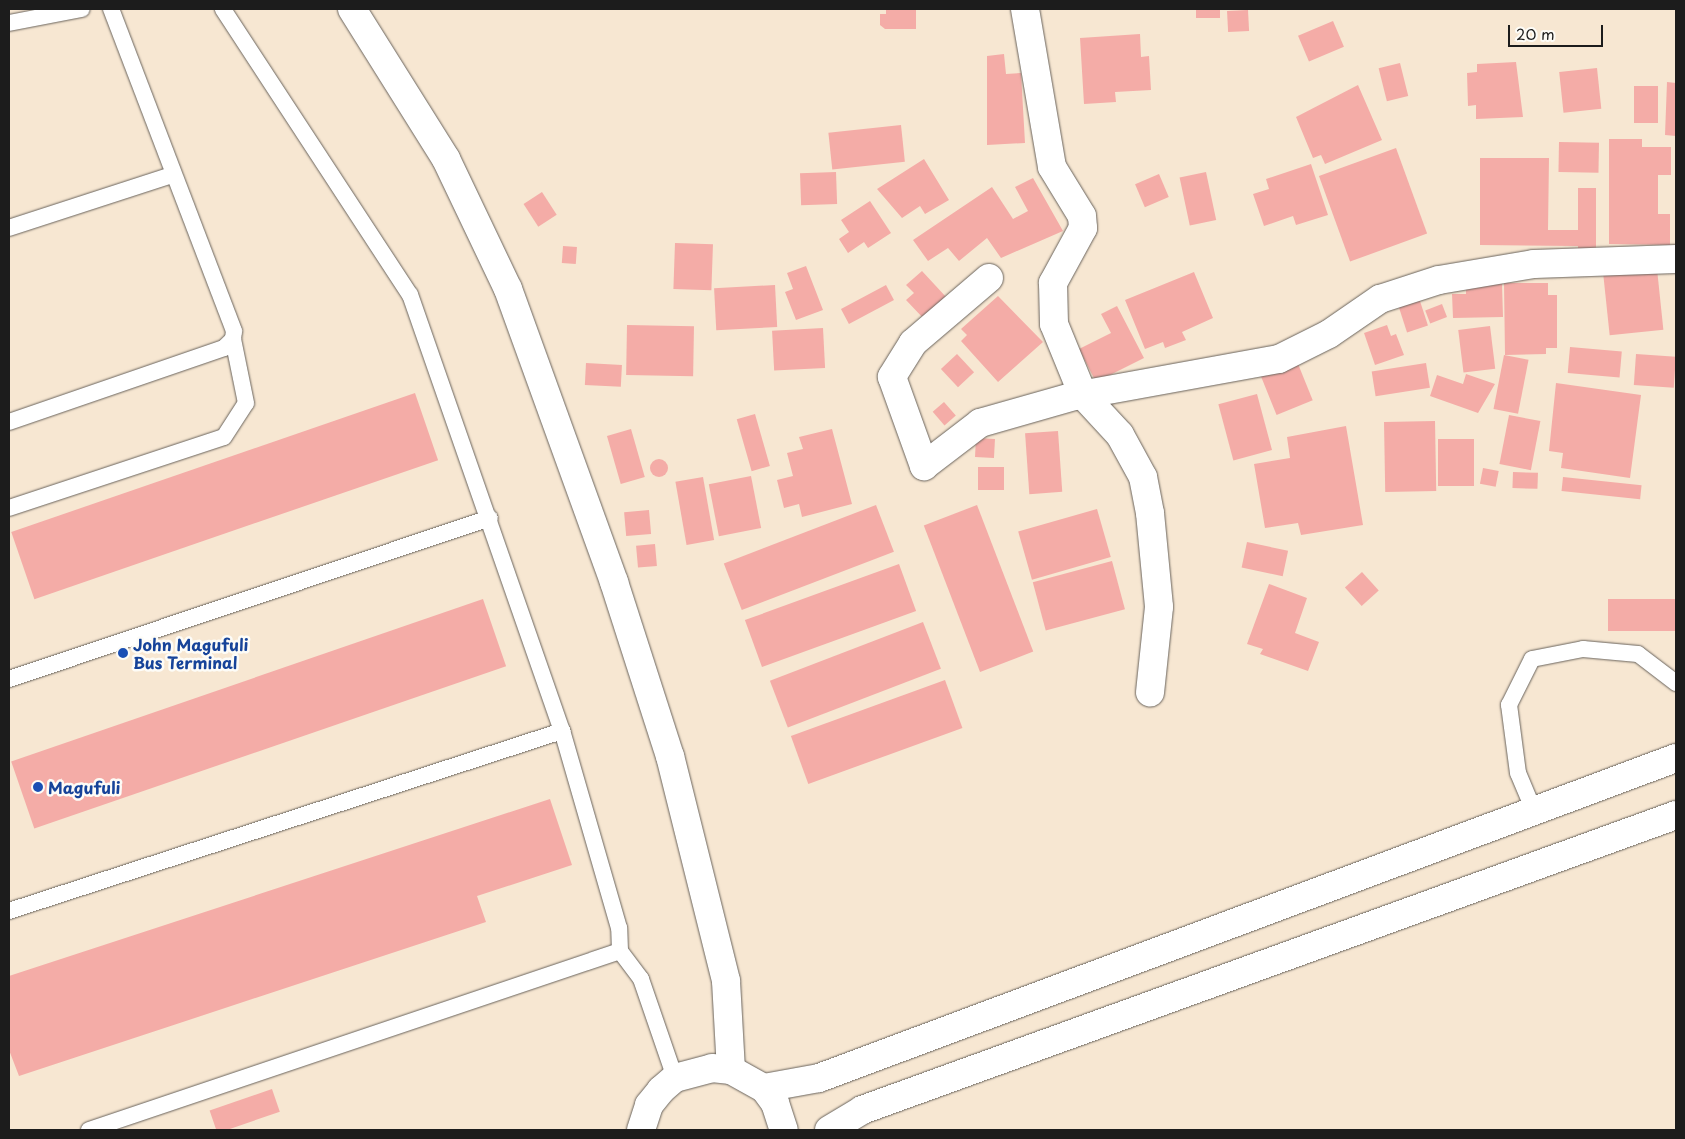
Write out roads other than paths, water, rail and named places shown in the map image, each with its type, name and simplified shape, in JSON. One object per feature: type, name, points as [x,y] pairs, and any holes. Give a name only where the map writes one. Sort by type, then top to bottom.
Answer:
[{"type":"street","points":[[352,9],[446,159],[508,289],[614,582],[670,756],[723,972],[731,1070]]},
{"type":"street","points":[[1024,9],[1052,167],[1082,216],[1083,228],[1053,284],[1050,301],[1054,324],[1083,395],[1120,436],[1143,477],[1159,578],[1150,693]]},
{"type":"street","points":[[989,278],[913,343],[892,377],[924,466],[980,423],[1083,395],[1279,360],[1329,334],[1380,299],[1479,270],[1676,259]]},
{"type":"street","points":[[764,1088],[819,1078],[1676,758]]},
{"type":"street","points":[[828,1130],[862,1110],[1676,816]]},
{"type":"street","points":[[637,1128],[649,1105],[675,1078],[712,1068],[731,1070],[764,1088],[775,1103],[784,1130]]},
{"type":"lane","points":[[9,23],[82,9]]},
{"type":"lane","points":[[9,508],[224,436],[246,403],[233,339],[234,331],[172,175],[111,9]]},
{"type":"lane","points":[[223,9],[410,294],[490,518],[562,731],[619,928],[620,951],[641,979],[675,1078]]},
{"type":"lane","points":[[9,228],[172,175]]},
{"type":"lane","points":[[9,422],[224,348],[233,339]]},
{"type":"lane","points":[[9,679],[490,518]]},
{"type":"lane","points":[[1534,811],[1518,773],[1509,705],[1532,659],[1583,649],[1638,654],[1676,683]]},
{"type":"lane","points":[[9,911],[562,731]]},
{"type":"lane","points":[[89,1130],[620,951]]},
{"type":"place","name":"John Magufuli Bus Terminal","points":[[123,653]]},
{"type":"place","name":"Magufuli","points":[[38,787]]}]
